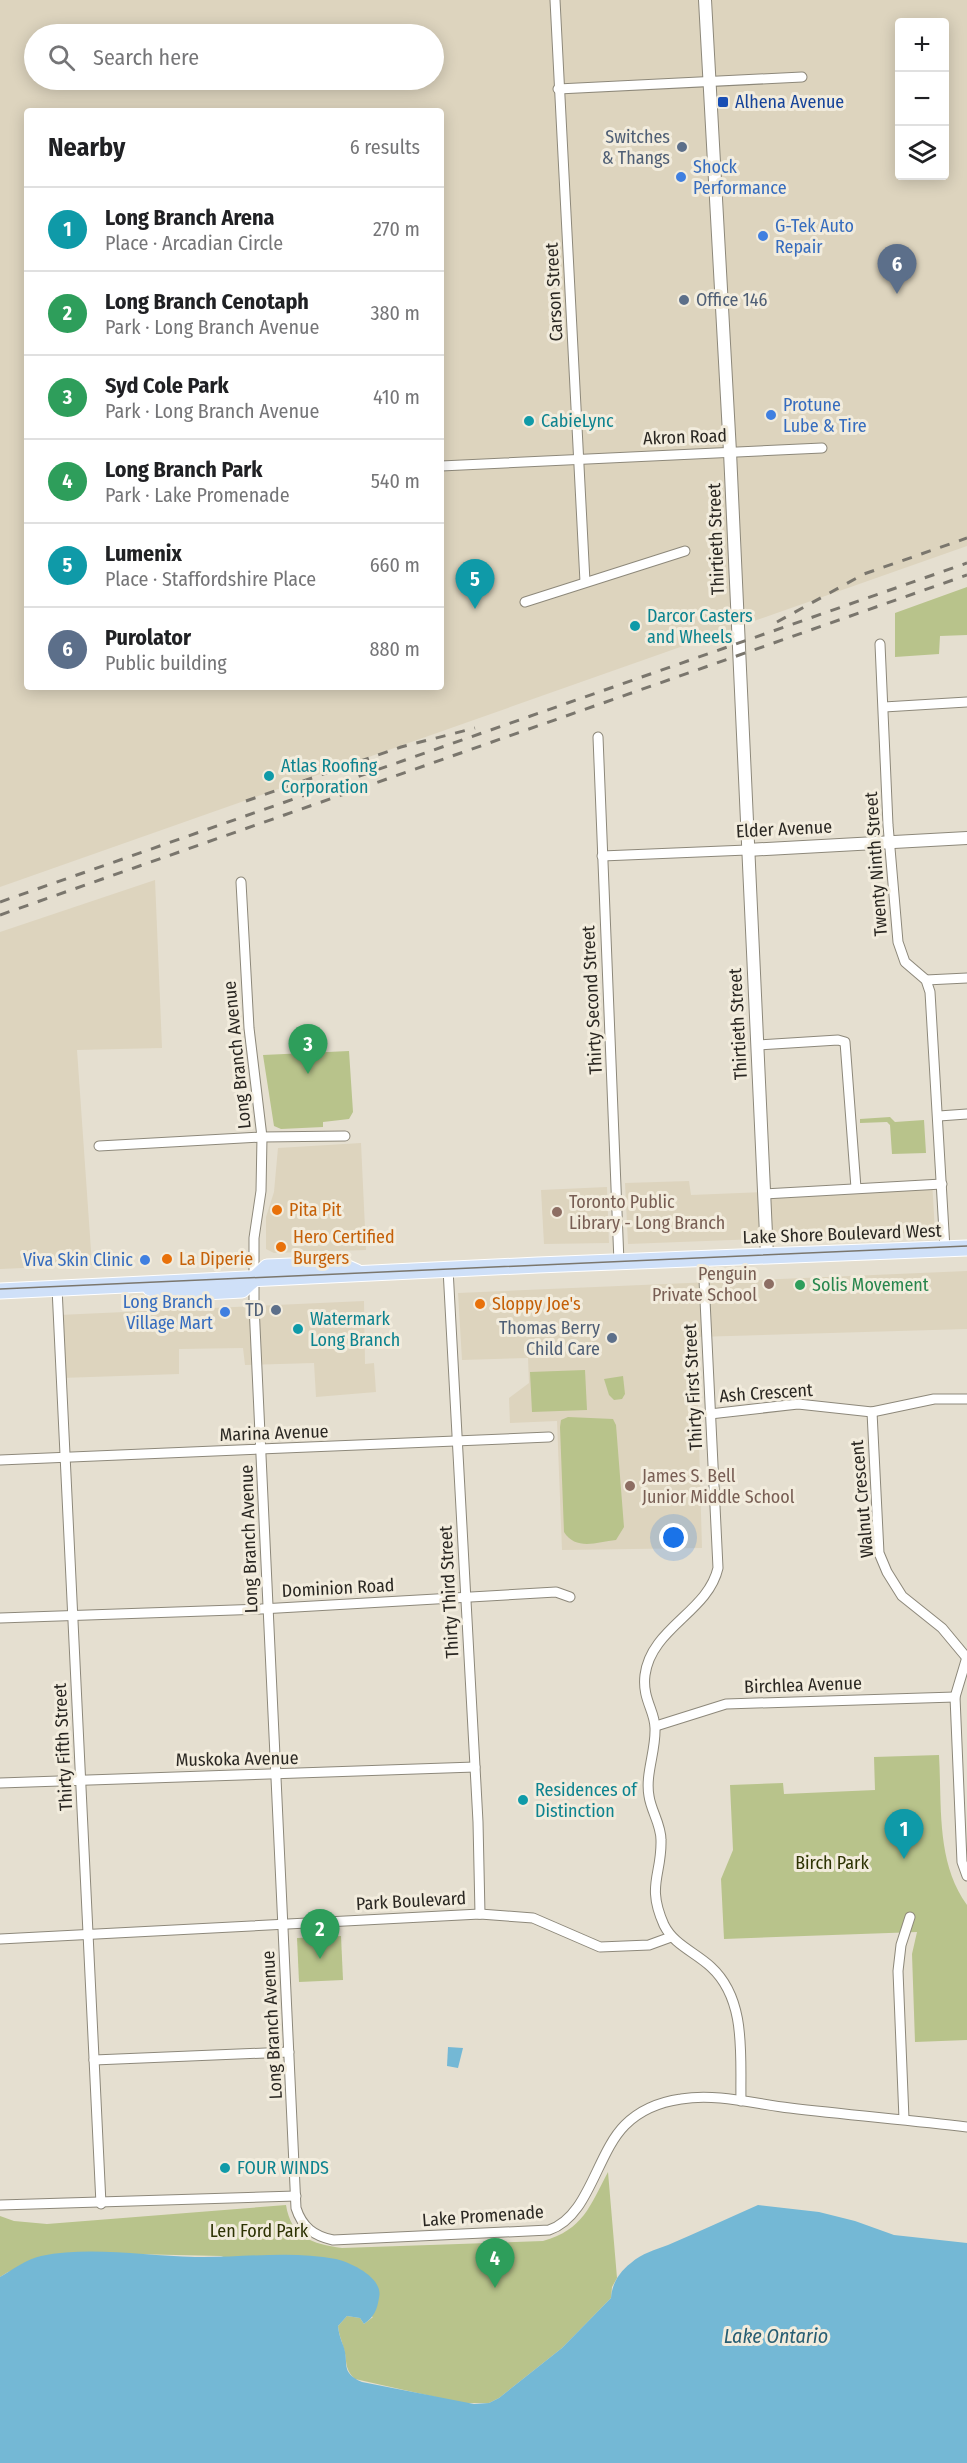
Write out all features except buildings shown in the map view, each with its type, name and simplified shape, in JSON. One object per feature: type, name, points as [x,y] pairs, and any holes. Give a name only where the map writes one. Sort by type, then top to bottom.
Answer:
[{"type":"main road","name":"Lake Shore Boulevard West","points":[[0,1291],[137,1284],[168,1294],[242,1290],[267,1267],[339,1264],[360,1274],[967,1248]]},
{"type":"street","name":"Carson Street","points":[[555,0],[585,582]]},
{"type":"street","name":"Thirtieth Street","points":[[705,0],[730,452],[767,1256]]},
{"type":"street","points":[[558,89],[802,77]]},
{"type":"street","name":"Akron Road","points":[[444,466],[822,448]]},
{"type":"street","points":[[525,602],[685,551]]},
{"type":"street","name":"Twenty Ninth Street","points":[[880,644],[889,841],[898,942],[905,962],[926,980]]},
{"type":"street","points":[[884,707],[967,702]]},
{"type":"street","name":"Thirty Second Street","points":[[598,737],[619,1262]]},
{"type":"street","name":"Elder Avenue","points":[[602,856],[967,838]]},
{"type":"street","name":"Long Branch Avenue","points":[[241,882],[249,1028],[262,1137],[261,1191],[254,1238],[253,1279],[296,2196]]},
{"type":"street","points":[[945,1249],[939,1116],[930,992],[926,980],[967,978]]},
{"type":"street","points":[[758,1045],[838,1040],[845,1042],[856,1188]]},
{"type":"street","points":[[939,1116],[967,1114]]},
{"type":"street","points":[[99,1146],[262,1137],[345,1136]]},
{"type":"street","points":[[764,1194],[942,1184]]},
{"type":"street","name":"Thirty First Street","points":[[704,1259],[718,1568],[712,1586],[658,1642],[648,1663],[646,1697],[656,1726],[648,1787],[661,1841],[655,1891],[659,1911],[671,1937],[711,1967],[732,1996],[738,2023],[741,2101]]},
{"type":"street","name":"Thirty Third Street","points":[[448,1269],[459,1441],[464,1597],[475,1767],[480,1914]]},
{"type":"street","name":"Thirty Fifth Street","points":[[57,1288],[101,2204]]},
{"type":"street","name":"Ash Crescent","points":[[710,1414],[806,1404],[872,1412],[934,1399],[967,1399]]},
{"type":"street","name":"Walnut Crescent","points":[[872,1412],[879,1553],[887,1572],[902,1596],[942,1629],[967,1658]]},
{"type":"street","name":"Marina Avenue","points":[[0,1460],[262,1451],[549,1437]]},
{"type":"street","name":"Dominion Road","points":[[0,1618],[269,1608],[556,1592],[570,1597]]},
{"type":"street","points":[[967,1658],[955,1697],[962,1862],[967,1876]]},
{"type":"street","name":"Birchlea Avenue","points":[[656,1726],[726,1704],[955,1697]]},
{"type":"street","name":"Muskoka Avenue","points":[[0,1783],[475,1767]]},
{"type":"street","name":"Park Boulevard","points":[[0,1939],[480,1914],[532,1918],[600,1947],[649,1945],[671,1937]]},
{"type":"street","points":[[904,2119],[898,1971],[901,1945],[910,1917]]},
{"type":"street","points":[[94,2060],[289,2052]]},
{"type":"street","name":"Lake Promenade","points":[[296,2196],[299,2216],[306,2227],[318,2235],[333,2240],[549,2230],[561,2225],[574,2213],[616,2136],[634,2117],[657,2104],[681,2098],[741,2101],[967,2127]]},
{"type":"street","points":[[0,2205],[101,2204],[296,2196]]},
{"type":"shaded area","points":[[0,0],[967,0],[967,546],[0,887]]},
{"type":"shaded area","points":[[155,880],[162,1048],[77,1050],[92,1265],[0,1269],[0,932]]},
{"type":"shaded area","points":[[361,1143],[366,1250],[274,1253],[266,1249],[266,1217],[274,1192],[278,1148]]},
{"type":"shaded area","points":[[932,1180],[935,1232],[628,1244],[625,1183],[689,1181],[691,1195],[839,1189]]},
{"type":"shaded area","points":[[607,1187],[609,1243],[544,1244],[541,1190]]},
{"type":"shaded area","points":[[967,1271],[967,1329],[696,1337],[702,1548],[562,1550],[557,1421],[510,1423],[509,1398],[529,1383],[528,1358],[462,1360],[458,1293]]},
{"type":"shaded area","points":[[364,1301],[365,1364],[374,1363],[376,1392],[316,1397],[314,1363],[245,1365],[243,1348],[179,1349],[179,1374],[61,1378],[59,1315]]},
{"type":"green space","points":[[967,587],[967,635],[940,636],[939,654],[895,657],[895,613]]},
{"type":"green space","points":[[349,1051],[353,1112],[349,1119],[323,1122],[323,1127],[281,1129],[274,1126],[263,1055]]},
{"type":"green space","points":[[890,1117],[895,1122],[924,1120],[926,1153],[892,1154],[890,1125],[887,1122],[860,1123],[860,1119]]},
{"type":"green space","points":[[585,1370],[587,1410],[532,1412],[530,1372]]},
{"type":"green space","points":[[623,1376],[625,1394],[622,1399],[614,1400],[609,1395],[604,1379]]},
{"type":"green space","points":[[568,1417],[613,1419],[616,1425],[624,1527],[616,1540],[587,1544],[575,1542],[564,1532],[560,1427],[561,1420]]},
{"type":"green space","name":"Birch Park","points":[[939,1755],[942,1833],[945,1852],[957,1888],[967,1905],[967,2040],[915,2042],[912,1954],[917,1932],[724,1939],[721,1879],[733,1850],[730,1785],[783,1783],[784,1794],[875,1790],[874,1757]]},
{"type":"green space","points":[[341,1936],[343,1980],[299,1982],[297,1938]]},
{"type":"green space","name":"Len Ford Park","points":[[608,2172],[617,2278],[612,2287],[611,2298],[562,2348],[499,2398],[489,2403],[462,2403],[355,2379],[347,2367],[338,2326],[347,2316],[360,2318],[364,2324],[373,2317],[221,2256],[86,2253],[8,2272],[0,2277],[0,2216],[14,2221],[47,2224],[286,2205],[298,2232],[312,2241],[342,2248],[543,2241],[568,2230],[584,2215]]},
{"type":"water","points":[[448,2047],[463,2048],[458,2068],[447,2066]]},
{"type":"water","name":"Lake Ontario","points":[[758,2205],[819,2212],[855,2221],[894,2235],[967,2243],[967,2463],[0,2463],[0,2277],[36,2257],[60,2253],[98,2252],[195,2257],[301,2255],[343,2261],[365,2272],[377,2284],[379,2291],[376,2310],[364,2324],[360,2318],[347,2316],[338,2326],[350,2375],[362,2382],[474,2404],[489,2403],[499,2398],[562,2348],[611,2298],[617,2279],[623,2270],[635,2260]]},
{"type":"tram line","points":[[0,1289],[967,1246]]},
{"type":"railway","points":[[777,622],[864,574],[967,538]]},
{"type":"railway","points":[[0,902],[967,563]]},
{"type":"railway","points":[[0,915],[967,575]]},
{"type":"railway","points":[[246,801],[401,747],[475,728]]},
{"type":"place","name":"Alhena Avenue","points":[[723,102]]},
{"type":"place","name":"Switches & Thangs","points":[[682,147]]},
{"type":"place","name":"Shock Performance","points":[[681,177]]},
{"type":"place","name":"G-Tek Auto Repair","points":[[763,236]]},
{"type":"place","name":"Purolator","points":[[897,294]]},
{"type":"place","name":"Office 146","points":[[684,300]]},
{"type":"place","name":"Protune Lube & Tire","points":[[771,415]]},
{"type":"place","name":"CabieLync","points":[[529,421]]},
{"type":"place","name":"Lumenix","points":[[475,609]]},
{"type":"place","name":"Darcor Casters and Wheels","points":[[635,626]]},
{"type":"place","name":"Atlas Roofing Corporation","points":[[269,776]]},
{"type":"place","name":"Syd Cole Park","points":[[308,1074]]},
{"type":"place","name":"Pita Pit","points":[[277,1210]]},
{"type":"place","name":"Toronto Public Library - Long Branch","points":[[557,1212]]},
{"type":"place","name":"Hero Certified Burgers","points":[[281,1247]]},
{"type":"place","name":"La Diperie","points":[[167,1259]]},
{"type":"place","name":"Viva Skin Clinic","points":[[145,1260]]},
{"type":"place","name":"Penguin Private School","points":[[769,1284]]},
{"type":"place","name":"Solis Movement","points":[[800,1285]]},
{"type":"place","name":"Sloppy Joe's","points":[[480,1304]]},
{"type":"place","name":"TD","points":[[276,1310]]},
{"type":"place","name":"Long Branch Village Mart","points":[[225,1312]]},
{"type":"place","name":"Watermark Long Branch","points":[[298,1329]]},
{"type":"place","name":"Thomas Berry Child Care","points":[[612,1338]]},
{"type":"place","name":"James S. Bell Junior Middle School","points":[[630,1486]]},
{"type":"place","name":"Residences of Distinction","points":[[523,1800]]},
{"type":"place","name":"Long Branch Arena","points":[[904,1859]]},
{"type":"place","name":"Long Branch Cenotaph","points":[[320,1959]]},
{"type":"place","name":"FOUR WINDS","points":[[225,2168]]},
{"type":"place","name":"Long Branch Park","points":[[495,2288]]}]
